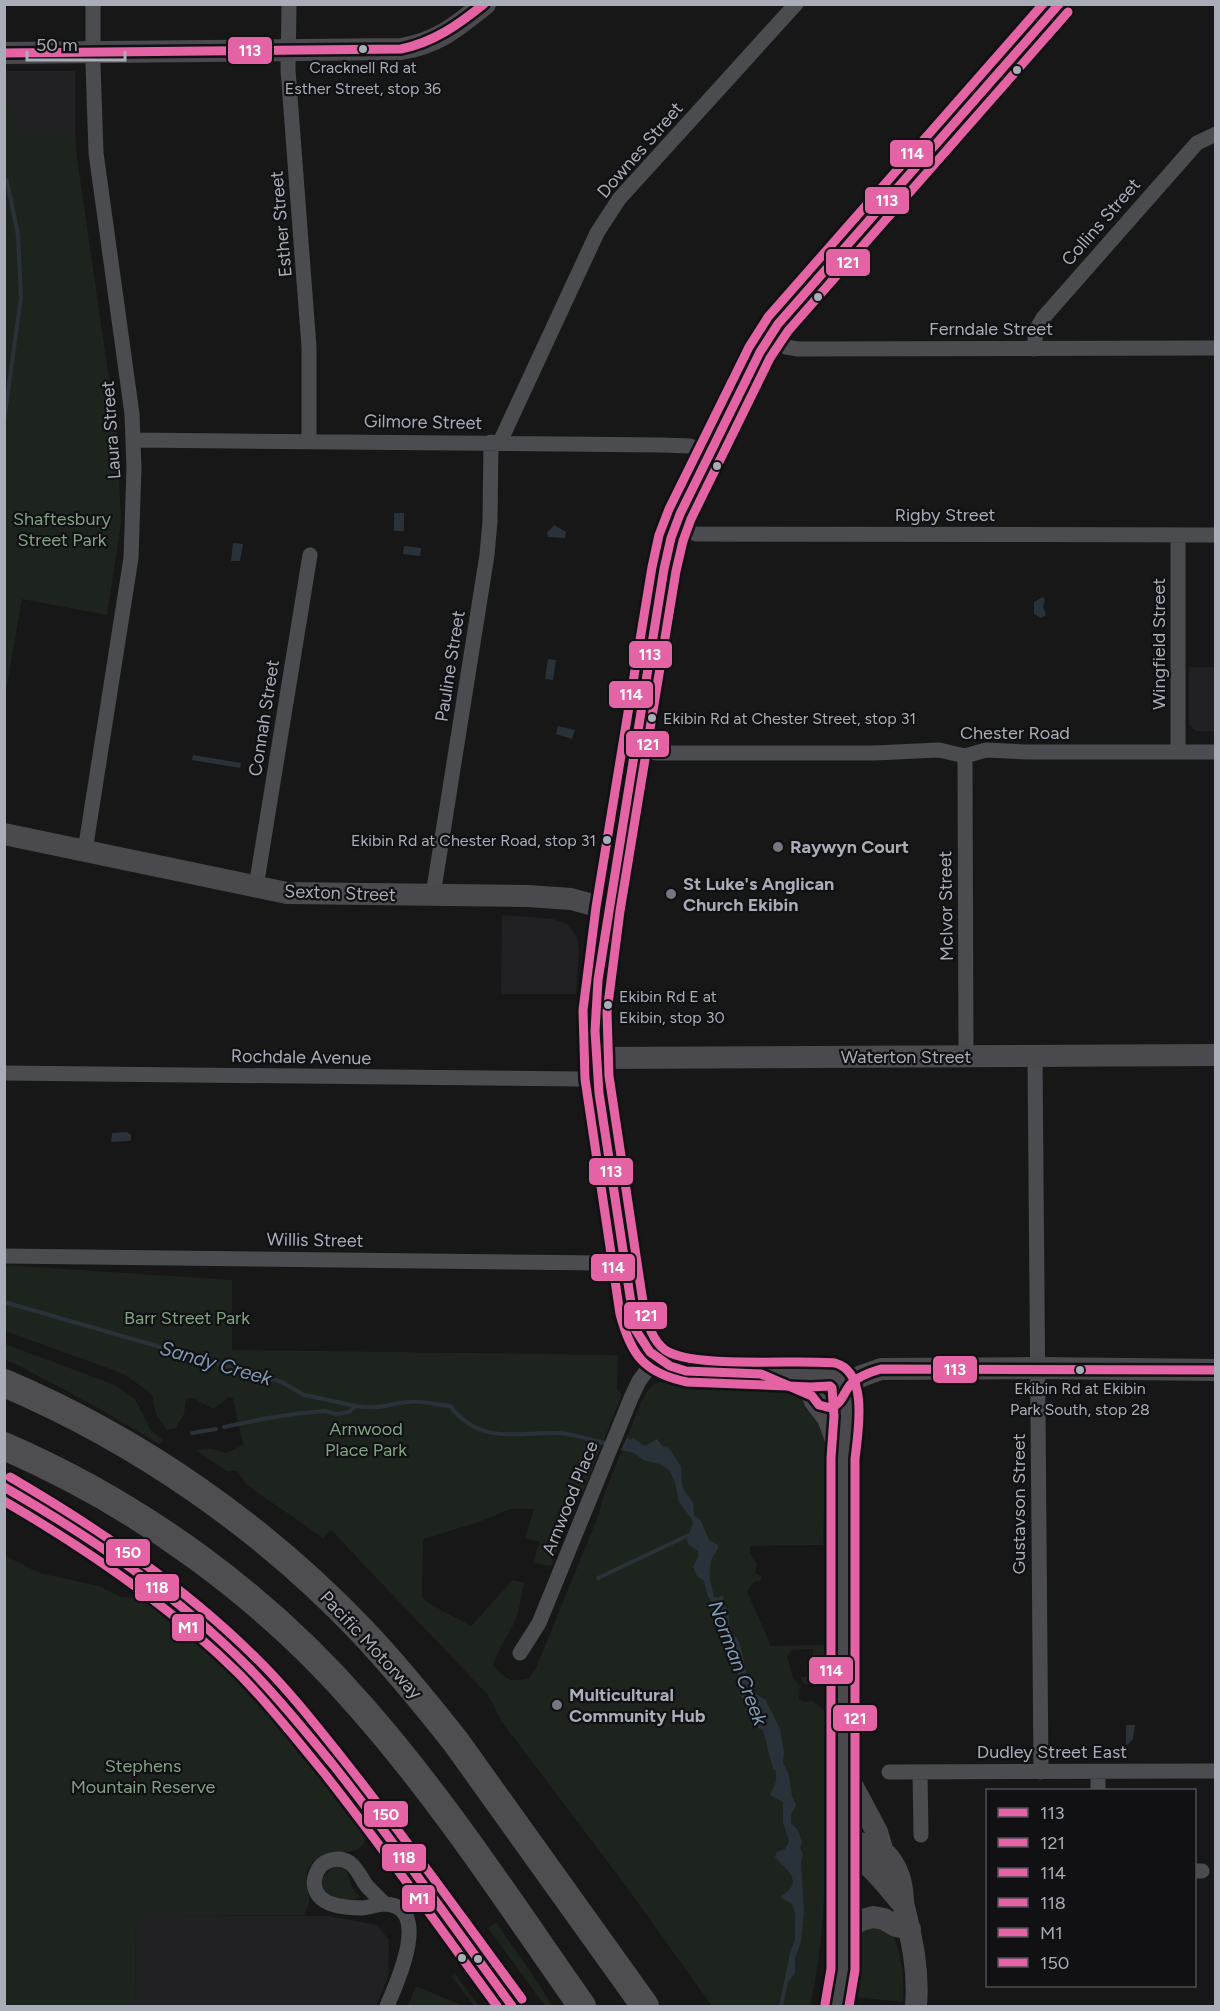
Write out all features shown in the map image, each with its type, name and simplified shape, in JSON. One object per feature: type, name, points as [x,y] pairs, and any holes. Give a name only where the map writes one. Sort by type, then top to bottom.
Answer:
[{"type":"highway","name":"Pacific Motorway","points":[[4,1383],[104,1431],[180,1478],[294,1566],[361,1630],[456,1742],[645,2007]]},
{"type":"highway","points":[[4,1446],[85,1485],[172,1539],[257,1604],[326,1669],[390,1741],[582,2007]]},
{"type":"main road","points":[[4,53],[387,50],[413,47],[447,34],[485,4]]},
{"type":"main road","points":[[1059,4],[790,308],[769,338],[675,527],[664,569],[608,909],[595,1011],[596,1067],[636,1329],[645,1346],[656,1358],[670,1366],[686,1371],[760,1374],[829,1390],[881,1369],[1215,1370]]},
{"type":"main road","name":"Sexton Street","points":[[4,834],[287,893],[557,898],[608,909]]},
{"type":"main road","name":"Waterton Street","points":[[596,1067],[966,1056],[1215,1055]]},
{"type":"main road","points":[[829,1390],[830,1423],[843,1458],[843,1970],[837,2007]]},
{"type":"main road","points":[[844,1770],[877,1832],[883,1852],[892,1863],[902,1884],[903,1905],[916,1962],[916,2007]]},
{"type":"main road","points":[[844,1846],[868,1845],[883,1852]]},
{"type":"main road","points":[[844,1846],[876,1871],[903,1905]]},
{"type":"main road","points":[[824,2007],[833,1956],[842,1930],[873,1917],[910,1929]]},
{"type":"street","name":"Laura Street","points":[[85,851],[131,558],[134,518],[133,440],[127,375],[96,153],[93,4]]},
{"type":"street","name":"Esther Street","points":[[289,4],[288,51],[308,313],[309,441]]},
{"type":"street","name":"Downes Street","points":[[495,442],[597,233],[620,199],[796,4]]},
{"type":"street","name":"Collins Street","points":[[1034,349],[1036,330],[1043,318],[1197,143],[1215,134]]},
{"type":"street","name":"Ferndale Street","points":[[769,338],[793,349],[1215,348]]},
{"type":"street","name":"Gilmore Street","points":[[133,440],[495,442],[690,446],[710,454]]},
{"type":"street","name":"Pauline Street","points":[[433,895],[487,555],[495,442]]},
{"type":"street","name":"Rigby Street","points":[[675,527],[696,534],[1215,535]]},
{"type":"street","name":"Wingfield Street","points":[[1178,535],[1178,752]]},
{"type":"street","name":"Connah Street","points":[[256,887],[310,555]]},
{"type":"street","name":"Chester Road","points":[[634,750],[658,753],[874,753],[939,750],[965,756],[986,750],[1215,752]]},
{"type":"street","name":"McIvor Street","points":[[965,756],[966,1056]]},
{"type":"street","name":"Gustavson Street","points":[[1035,1056],[1041,1772]]},
{"type":"street","name":"Rochdale Avenue","points":[[4,1073],[579,1079],[596,1067]]},
{"type":"street","name":"Willis Street","points":[[4,1256],[599,1263],[624,1259]]},
{"type":"street","name":"Arnwood Place","points":[[520,1653],[540,1623],[631,1398],[639,1381],[656,1358]]},
{"type":"street","name":"Dudley Street East","points":[[889,1772],[1215,1771]]},
{"type":"street","points":[[920,1772],[921,1835]]},
{"type":"street","points":[[1098,1772],[1098,1789]]},
{"type":"street","points":[[385,1904],[362,1908],[325,1901],[315,1888],[316,1872],[327,1861],[340,1859],[349,1862],[369,1888],[385,1904],[401,1912],[407,1923],[409,1934],[403,1969],[387,2007]]},
{"type":"shaded area","points":[[4,71],[75,71],[75,133],[15,133],[15,111],[5,102]]},
{"type":"shaded area","points":[[1189,667],[1215,667],[1215,731],[1196,731],[1189,724]]},
{"type":"shaded area","points":[[502,915],[553,919],[567,924],[577,937],[579,951],[576,994],[501,994]]},
{"type":"shaded area","points":[[136,1915],[329,1916],[377,1925],[389,1940],[388,1977],[376,2006],[135,2006]]},
{"type":"green space","name":"Shaftesbury Street Park","points":[[5,102],[15,111],[15,133],[75,133],[117,435],[121,523],[107,615],[22,599],[5,696]]},
{"type":"green space","points":[[4,1265],[232,1280],[232,1350],[618,1355],[617,1390],[622,1394],[586,1485],[572,1510],[551,1566],[533,1563],[540,1542],[525,1538],[534,1509],[510,1509],[479,1522],[423,1539],[422,1597],[428,1603],[471,1626],[513,1580],[524,1583],[517,1617],[493,1665],[505,1677],[513,1680],[529,1678],[536,1668],[597,1519],[605,1492],[641,1402],[653,1385],[661,1382],[694,1390],[777,1387],[783,1392],[802,1399],[816,1418],[826,1440],[823,1545],[750,1546],[750,1553],[757,1565],[755,1573],[761,1576],[762,1580],[754,1582],[747,1591],[771,1646],[824,1645],[824,1684],[804,1684],[800,1677],[813,1677],[813,1649],[792,1650],[787,1656],[793,1678],[800,1686],[799,1699],[804,1702],[812,1701],[829,1714],[832,1727],[825,1738],[824,1906],[810,2006],[712,2006],[626,1886],[502,1722],[488,1695],[331,1530],[323,1538],[247,1485],[237,1471],[227,1471],[196,1450],[212,1449],[226,1453],[243,1445],[233,1398],[229,1397],[213,1409],[193,1398],[186,1399],[184,1414],[176,1428],[167,1430],[156,1414],[152,1394],[124,1374],[5,1331]]},
{"type":"green space","points":[[5,1344],[115,1385],[135,1399],[151,1430],[164,1441],[159,1444],[98,1408],[5,1360]]},
{"type":"green space","name":"Stephens Mountain Reserve","points":[[4,1555],[39,1573],[99,1586],[121,1597],[151,1596],[212,1648],[236,1672],[257,1699],[279,1714],[364,1822],[366,1836],[363,1845],[356,1850],[318,1858],[311,1864],[307,1873],[309,1902],[304,1915],[136,1915],[135,2006],[5,2006]]},
{"type":"green space","points":[[337,1866],[347,1871],[352,1888],[360,1897],[346,1900],[324,1892],[320,1882],[332,1867]]},
{"type":"green space","points":[[496,1922],[552,2006],[545,2006],[488,1928]]},
{"type":"green space","points":[[869,1924],[891,1930],[902,1965],[903,2002],[845,1996],[856,1936],[862,1928]]},
{"type":"green space","points":[[455,1974],[479,2006],[474,2006],[452,1977]]},
{"type":"green space","points":[[416,1986],[463,2006],[408,2006]]},
{"type":"water","points":[[394,513],[404,513],[404,531],[394,531]]},
{"type":"water","points":[[554,525],[566,532],[565,538],[548,537],[547,533]]},
{"type":"water","points":[[233,543],[243,544],[240,561],[231,561]]},
{"type":"water","points":[[404,546],[421,548],[420,556],[403,554]]},
{"type":"water","points":[[1043,597],[1046,615],[1041,618],[1034,614],[1034,602]]},
{"type":"water","points":[[548,659],[556,660],[553,680],[545,679]]},
{"type":"water","points":[[558,726],[575,730],[572,739],[556,734]]},
{"type":"water","points":[[193,755],[241,763],[240,768],[192,760]]},
{"type":"water","points":[[127,1132],[131,1135],[131,1140],[111,1142],[112,1133]]},
{"type":"water","points":[[627,1437],[645,1446],[657,1439],[663,1447],[669,1448],[681,1466],[682,1485],[693,1502],[694,1515],[701,1521],[709,1540],[718,1545],[711,1561],[710,1582],[713,1596],[718,1598],[722,1595],[724,1598],[722,1603],[729,1616],[728,1638],[731,1643],[735,1636],[737,1638],[752,1689],[765,1699],[780,1729],[784,1752],[783,1762],[796,1805],[791,1815],[791,1823],[797,1829],[802,1842],[800,1848],[803,1854],[801,1862],[804,1911],[801,1942],[795,1958],[795,1974],[788,1982],[783,2006],[779,2006],[791,1949],[799,1926],[792,1904],[780,1897],[788,1891],[793,1881],[775,1857],[777,1852],[785,1849],[789,1842],[783,1822],[783,1802],[770,1795],[776,1781],[774,1762],[763,1730],[758,1728],[757,1708],[742,1698],[739,1693],[738,1671],[726,1647],[721,1614],[708,1597],[704,1581],[697,1576],[693,1567],[698,1551],[689,1545],[687,1540],[693,1523],[679,1502],[675,1482],[669,1470],[660,1464],[643,1460],[634,1453],[621,1450]]},
{"type":"water","points":[[1126,1725],[1135,1725],[1133,1739],[1127,1745],[1126,1744]]},
{"type":"waterway","name":"Sandy Creek","points":[[4,178],[7,181],[18,235],[21,297],[4,421]]},
{"type":"waterway","name":"Sandy Creek","points":[[4,1302],[282,1382],[304,1395],[356,1406]]},
{"type":"waterway","name":"Norman Creek","points":[[224,1427],[302,1413],[349,1412],[356,1406],[376,1407],[418,1402],[450,1406],[474,1427],[486,1431],[500,1434],[559,1433],[610,1444]]},
{"type":"waterway","name":"Norman Creek","points":[[192,1433],[216,1429]]},
{"type":"waterway","points":[[598,1578],[689,1535]]},
{"type":"waterway","name":"Norman Creek","points":[[709,1584],[715,1611],[726,1639]]},
{"type":"waterway","name":"Norman Creek","points":[[750,1699],[761,1722]]},
{"type":"waterway","name":"Norman Creek","points":[[769,1746],[775,1768]]},
{"type":"waterway","name":"Norman Creek","points":[[797,1917],[797,1942]]},
{"type":"transit line","name":"113","points":[[4,53],[401,49],[445,32],[484,4]]},
{"type":"transit line","name":"114","points":[[825,2004],[831,1969],[831,1458],[834,1416],[832,1388],[830,1386],[687,1382],[660,1373],[642,1360],[635,1351],[629,1341],[620,1314],[585,1079],[583,1010],[596,907],[652,567],[659,535],[669,509],[749,347],[768,317],[1043,4]]},
{"type":"transit line","name":"113","points":[[1059,4],[778,324],[760,352],[680,514],[671,538],[664,569],[598,980],[595,1031],[599,1093],[635,1329],[650,1352],[670,1366],[686,1371],[761,1374],[812,1396],[819,1405],[831,1408],[840,1401],[850,1385],[857,1379],[881,1369],[1216,1370]]},
{"type":"transit line","name":"121","points":[[849,2006],[855,1970],[855,1459],[859,1419],[857,1390],[853,1378],[846,1369],[835,1363],[698,1359],[678,1356],[665,1350],[654,1337],[644,1309],[609,1076],[607,1012],[620,911],[676,571],[691,519],[770,358],[788,331],[1068,12]]},
{"type":"transit line","name":"150","points":[[10,1477],[75,1516],[138,1559],[198,1605],[266,1668],[366,1788],[522,1999]]},
{"type":"transit line","name":"118","points":[[4,1487],[101,1547],[132,1569],[192,1616],[248,1667],[292,1715],[357,1795],[512,2006]]},
{"type":"transit line","name":"M1","points":[[4,1501],[127,1580],[184,1624],[238,1673],[324,1773],[497,2006]]},
{"type":"place","name":"Cracknell Rd at Esther Street, stop 36","points":[[363,49]]},
{"type":"place","name":"Ekibin Rd at Chester Street, stop 31","points":[[652,718]]},
{"type":"place","name":"Ekibin Rd at Chester Road, stop 31","points":[[607,840]]},
{"type":"place","name":"Raywyn Court","points":[[778,847]]},
{"type":"place","name":"St Luke's Anglican Church Ekibin","points":[[671,894]]},
{"type":"place","name":"Ekibin Rd E at Ekibin, stop 30","points":[[608,1005]]},
{"type":"place","name":"Ekibin Rd at Ekibin Park South, stop 28","points":[[1080,1370]]},
{"type":"place","name":"Multicultural Community Hub","points":[[557,1705]]},
{"type":"park label","name":"Barr Street Park","points":[[187,1318]]},
{"type":"park label","name":"Arnwood Place Park","points":[[366,1439]]}]
